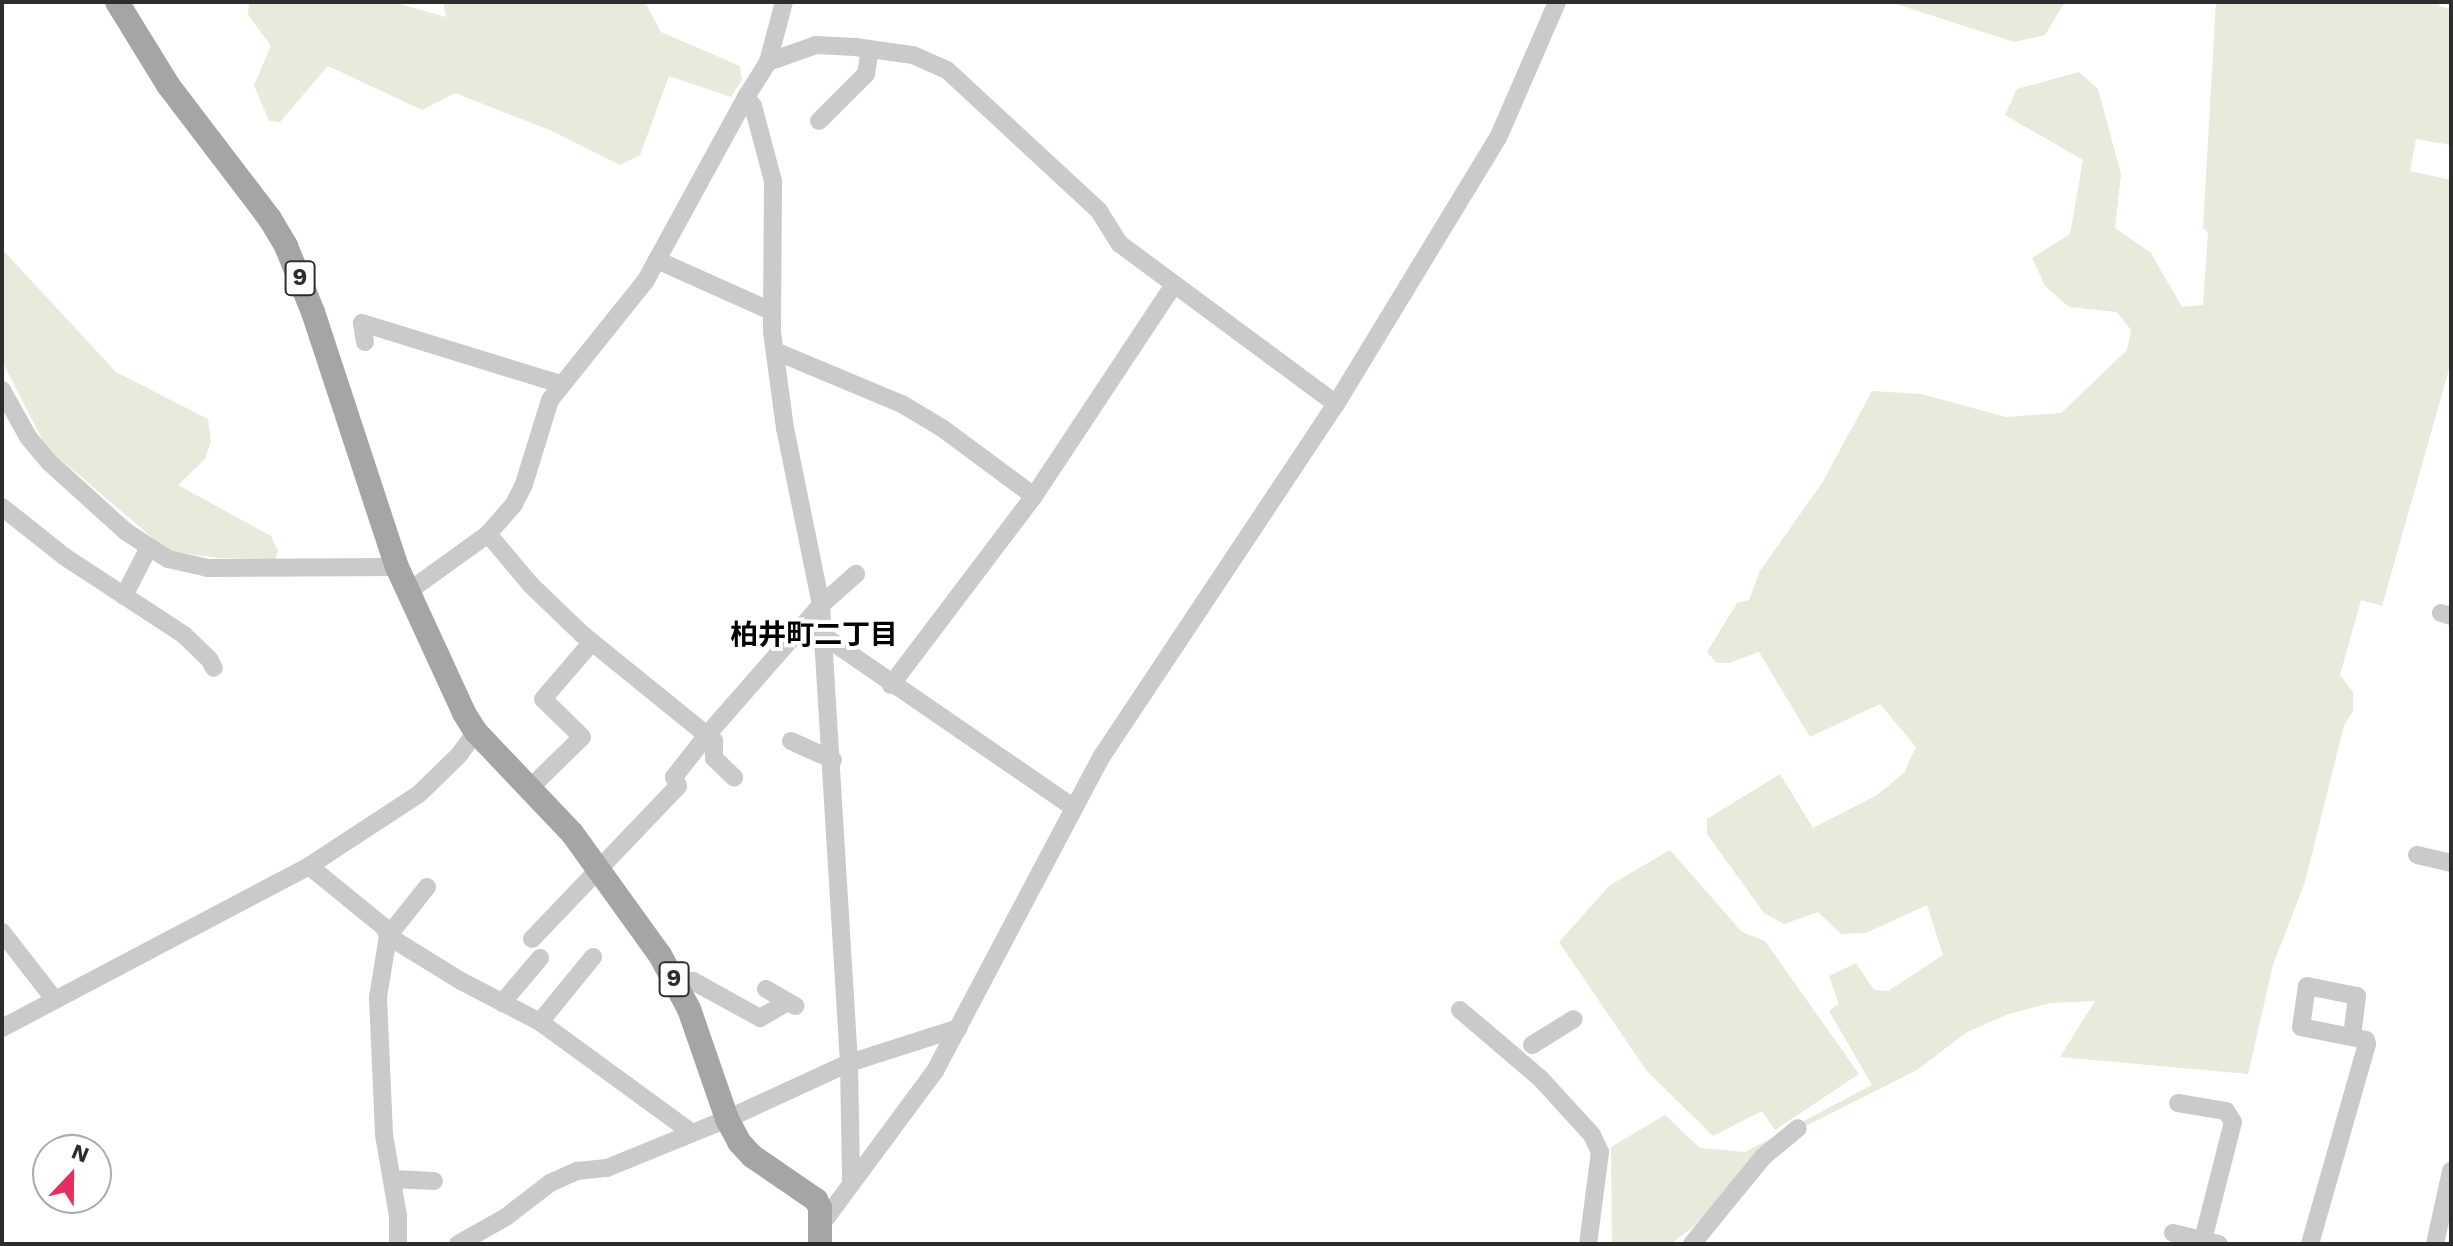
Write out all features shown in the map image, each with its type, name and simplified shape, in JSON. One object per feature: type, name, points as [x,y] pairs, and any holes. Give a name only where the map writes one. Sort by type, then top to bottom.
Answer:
[{"type":"main road","name":"9","points":[[117,2],[168,85],[270,219],[286,246],[313,312],[397,567],[476,732],[531,787],[598,867],[679,988],[727,1119],[752,1156],[810,1193],[820,1208],[821,1235]]},
{"type":"street","points":[[409,591],[504,519],[524,484],[550,400],[560,384],[629,305],[657,260],[768,62],[784,2]]},
{"type":"street","points":[[821,1235],[851,1182],[913,1104],[959,1028],[1102,756],[1336,404],[1498,138],[1557,2]]},
{"type":"street","points":[[768,62],[816,45],[913,55],[947,70],[1099,211],[1120,244],[1336,404]]},
{"type":"street","points":[[819,121],[866,74],[870,49]]},
{"type":"street","points":[[746,97],[753,106],[773,181],[771,311],[775,351],[785,428],[821,605],[833,760],[849,1063],[851,1182]]},
{"type":"street","points":[[657,260],[771,311]]},
{"type":"street","points":[[891,685],[1034,496],[1173,286]]},
{"type":"street","points":[[365,342],[362,323],[560,384]]},
{"type":"street","points":[[775,351],[902,404],[942,428],[1034,496]]},
{"type":"street","points":[[2,390],[28,437],[49,462],[148,549],[184,564],[208,568],[397,567]]},
{"type":"street","points":[[2,507],[65,557],[184,635],[214,668]]},
{"type":"street","points":[[488,534],[531,585],[592,642],[714,741],[714,758],[734,777]]},
{"type":"street","points":[[124,596],[148,549]]},
{"type":"street","points":[[532,939],[678,786],[674,777],[707,735],[821,605],[856,574]]},
{"type":"street","points":[[824,636],[1074,808]]},
{"type":"street","points":[[531,787],[582,737],[543,699],[592,642]]},
{"type":"street","points":[[2,1028],[309,866],[419,794],[459,755],[476,732]]},
{"type":"street","points":[[791,741],[833,760]]},
{"type":"street","points":[[2417,855],[2451,863]]},
{"type":"street","points":[[309,866],[384,927],[388,936],[540,1022],[692,1133]]},
{"type":"street","points":[[398,1244],[393,1179],[384,1135],[378,997],[388,936],[427,887]]},
{"type":"street","points":[[2,932],[55,1000]]},
{"type":"street","points":[[540,1022],[593,957]]},
{"type":"street","points":[[502,1003],[540,958]]},
{"type":"street","points":[[679,988],[693,981],[760,1018],[793,1004],[766,989]]},
{"type":"street","points":[[1460,1010],[1540,1078],[1592,1135],[1600,1152],[1588,1244]]},
{"type":"street","points":[[1532,1045],[1574,1019]]},
{"type":"street","points":[[458,1244],[506,1217],[550,1183],[577,1171],[607,1168],[727,1119],[849,1063],[959,1028]]},
{"type":"street","points":[[2310,1244],[2367,1044],[2366,1040],[2352,1037]]},
{"type":"street","points":[[2173,1233],[2211,1242],[2233,1122],[2226,1111],[2178,1103]]},
{"type":"street","points":[[1692,1244],[1763,1157],[1798,1128]]},
{"type":"street","points":[[2435,1244],[2451,1171]]},
{"type":"street","points":[[393,1179],[434,1181]]},
{"type":"green space","points":[[249,2],[393,2],[446,17],[443,2],[645,2],[661,32],[740,66],[742,80],[731,97],[669,76],[640,155],[620,165],[552,131],[455,93],[422,110],[328,66],[280,122],[269,121],[254,85],[271,46],[248,15]]},
{"type":"green space","points":[[1890,2],[2065,2],[2045,35],[2014,42]]},
{"type":"green space","points":[[2216,2],[2439,2],[2439,6],[2451,9],[2451,145],[2416,139],[2410,171],[2451,180],[2451,362],[2382,606],[2361,600],[2340,675],[2353,692],[2353,711],[2344,725],[2305,882],[2273,965],[2248,1074],[2060,1057],[2095,1001],[2050,1003],[2009,1014],[1967,1032],[1917,1070],[1770,1144],[1694,1226],[1671,1244],[1612,1244],[1611,1147],[1665,1115],[1700,1148],[1745,1152],[1872,1085],[1829,1011],[1839,1004],[1829,976],[1856,963],[1874,990],[1888,991],[1943,955],[1927,905],[1866,933],[1841,934],[1818,912],[1784,924],[1764,913],[1707,834],[1707,819],[1780,774],[1813,828],[1877,795],[1904,773],[1916,747],[1880,704],[1810,737],[1759,652],[1729,663],[1717,663],[1707,652],[1737,603],[1749,600],[1760,571],[1822,483],[1872,391],[1921,394],[2006,417],[2061,413],[2127,350],[2131,330],[2117,312],[2069,307],[2045,286],[2032,258],[2070,234],[2083,160],[2005,115],[2017,89],[2079,72],[2098,89],[2121,174],[2115,228],[2151,253],[2182,307],[2203,305],[2208,233],[2203,228]]},
{"type":"green space","points":[[2,249],[116,372],[208,419],[211,442],[205,459],[178,485],[271,536],[278,551],[275,559],[218,558],[168,551],[46,447],[2,361]]},
{"type":"green space","points":[[1670,850],[1742,932],[1765,941],[1859,1074],[1775,1130],[1762,1111],[1713,1136],[1646,1070],[1559,942],[1610,885]]},
{"type":"district","name":"柏井町二丁目","points":[[814,635]]}]
